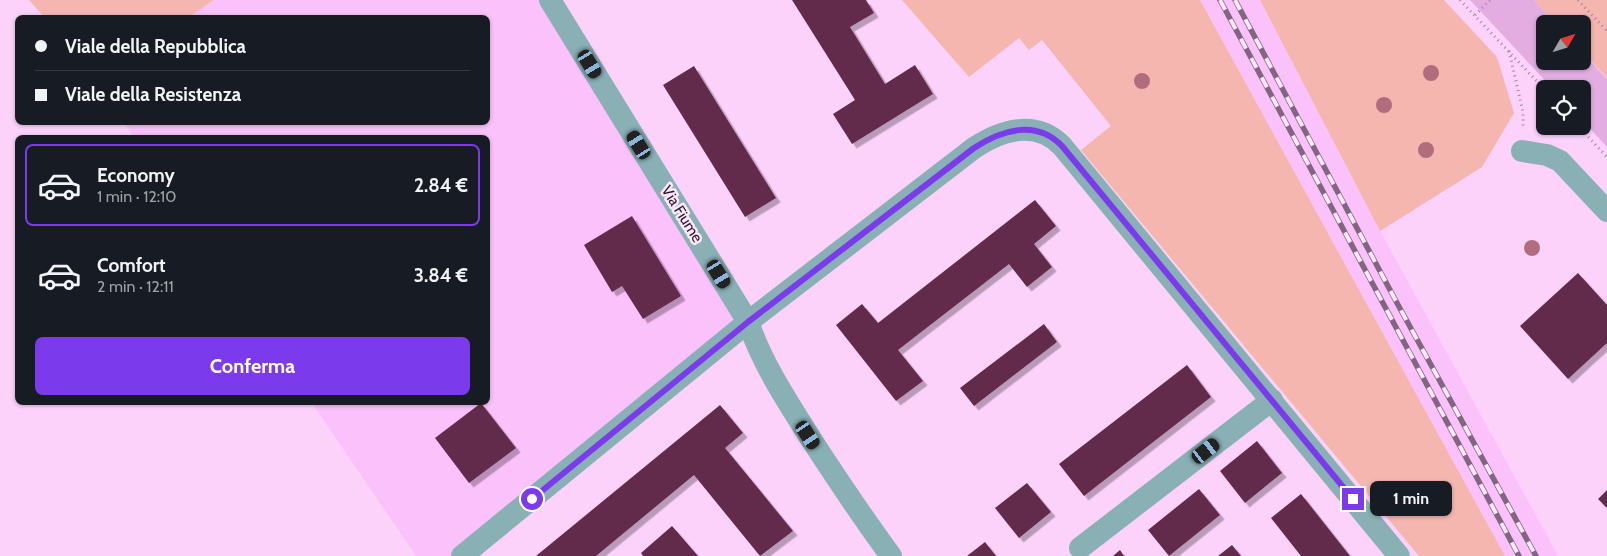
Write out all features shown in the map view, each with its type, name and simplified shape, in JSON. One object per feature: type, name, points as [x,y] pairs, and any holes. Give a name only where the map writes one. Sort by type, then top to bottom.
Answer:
[{"type":"street","name":"Via Fiume","points":[[550,0],[748,322],[774,381],[848,496],[891,556]]},
{"type":"street","points":[[462,556],[748,322],[985,141],[1002,133],[1018,129],[1044,133],[1056,140],[1400,556]]},
{"type":"street","points":[[1522,151],[1547,155],[1560,161],[1607,211]]},
{"type":"street","points":[[1080,548],[1272,400]]},
{"type":"path","points":[[1460,0],[1536,80]]},
{"type":"path","points":[[1475,15],[1490,0]]},
{"type":"path","points":[[1578,0],[1607,31]]},
{"type":"path","points":[[1508,50],[1523,112],[1522,151]]},
{"type":"path","points":[[1586,135],[1607,157]]},
{"type":"shaded area","points":[[29,0],[214,0],[192,15],[42,15]]},
{"type":"shaded area","points":[[215,0],[550,0],[748,322],[462,556],[416,556],[313,405],[490,405],[490,135],[132,135],[125,125],[490,125],[490,15],[192,15]]},
{"type":"shaded area","points":[[902,0],[1200,0],[1505,556],[1419,556],[1081,150],[1111,126],[1042,40],[1029,50],[1019,38],[969,77]]},
{"type":"shaded area","points":[[1200,0],[1260,0],[1380,231],[1558,556],[1505,556]]},
{"type":"shaded area","points":[[1260,0],[1444,0],[1497,57],[1514,113],[1482,167],[1380,231]]},
{"type":"shaded area","points":[[1470,0],[1534,0],[1548,15],[1536,15],[1536,70],[1591,70],[1591,62],[1607,79],[1607,147],[1591,130],[1591,80],[1545,80]]},
{"type":"shaded area","points":[[1534,0],[1607,0],[1607,78],[1591,61],[1591,15],[1548,15]]},
{"type":"building","points":[[792,0],[866,0],[874,13],[850,27],[885,84],[915,65],[933,94],[852,144],[833,114],[855,100]]},
{"type":"building","points":[[694,66],[776,198],[745,217],[663,85]]},
{"type":"building","points":[[1035,200],[1056,226],[1034,244],[1052,267],[1027,287],[1009,264],[898,350],[923,381],[896,401],[836,325],[862,304],[878,323]]},
{"type":"building","points":[[632,216],[681,296],[643,319],[622,286],[612,292],[584,245]]},
{"type":"building","points":[[1578,273],[1607,305],[1607,343],[1568,379],[1520,326]]},
{"type":"building","points":[[1044,324],[1057,342],[974,406],[960,388]]},
{"type":"building","points":[[1187,365],[1211,397],[1084,496],[1059,464]]},
{"type":"building","points":[[478,405],[483,405],[516,448],[469,483],[435,438]]},
{"type":"building","points":[[720,405],[743,433],[725,448],[793,531],[760,556],[694,475],[596,556],[536,556]]},
{"type":"building","points":[[1257,441],[1282,473],[1245,503],[1220,471]]},
{"type":"building","points":[[1027,483],[1051,512],[1019,538],[995,508]]},
{"type":"building","points":[[1199,489],[1220,515],[1169,556],[1148,530]]},
{"type":"building","points":[[1607,490],[1607,508],[1598,499]]},
{"type":"building","points":[[1301,494],[1350,556],[1301,556],[1271,518]]},
{"type":"building","points":[[672,526],[698,556],[643,556],[641,553]]},
{"type":"building","points":[[985,542],[996,556],[967,556]]},
{"type":"building","points":[[1232,545],[1241,556],[1218,556]]},
{"type":"building","points":[[1120,550],[1124,556],[1113,556]]},
{"type":"railway","points":[[1220,0],[1519,556]]},
{"type":"railway","points":[[1235,0],[1397,303],[1536,556]]},
{"type":"route","points":[[532,499],[748,322],[974,148],[994,136],[1018,129],[1044,133],[1062,146],[1353,499]]}]
